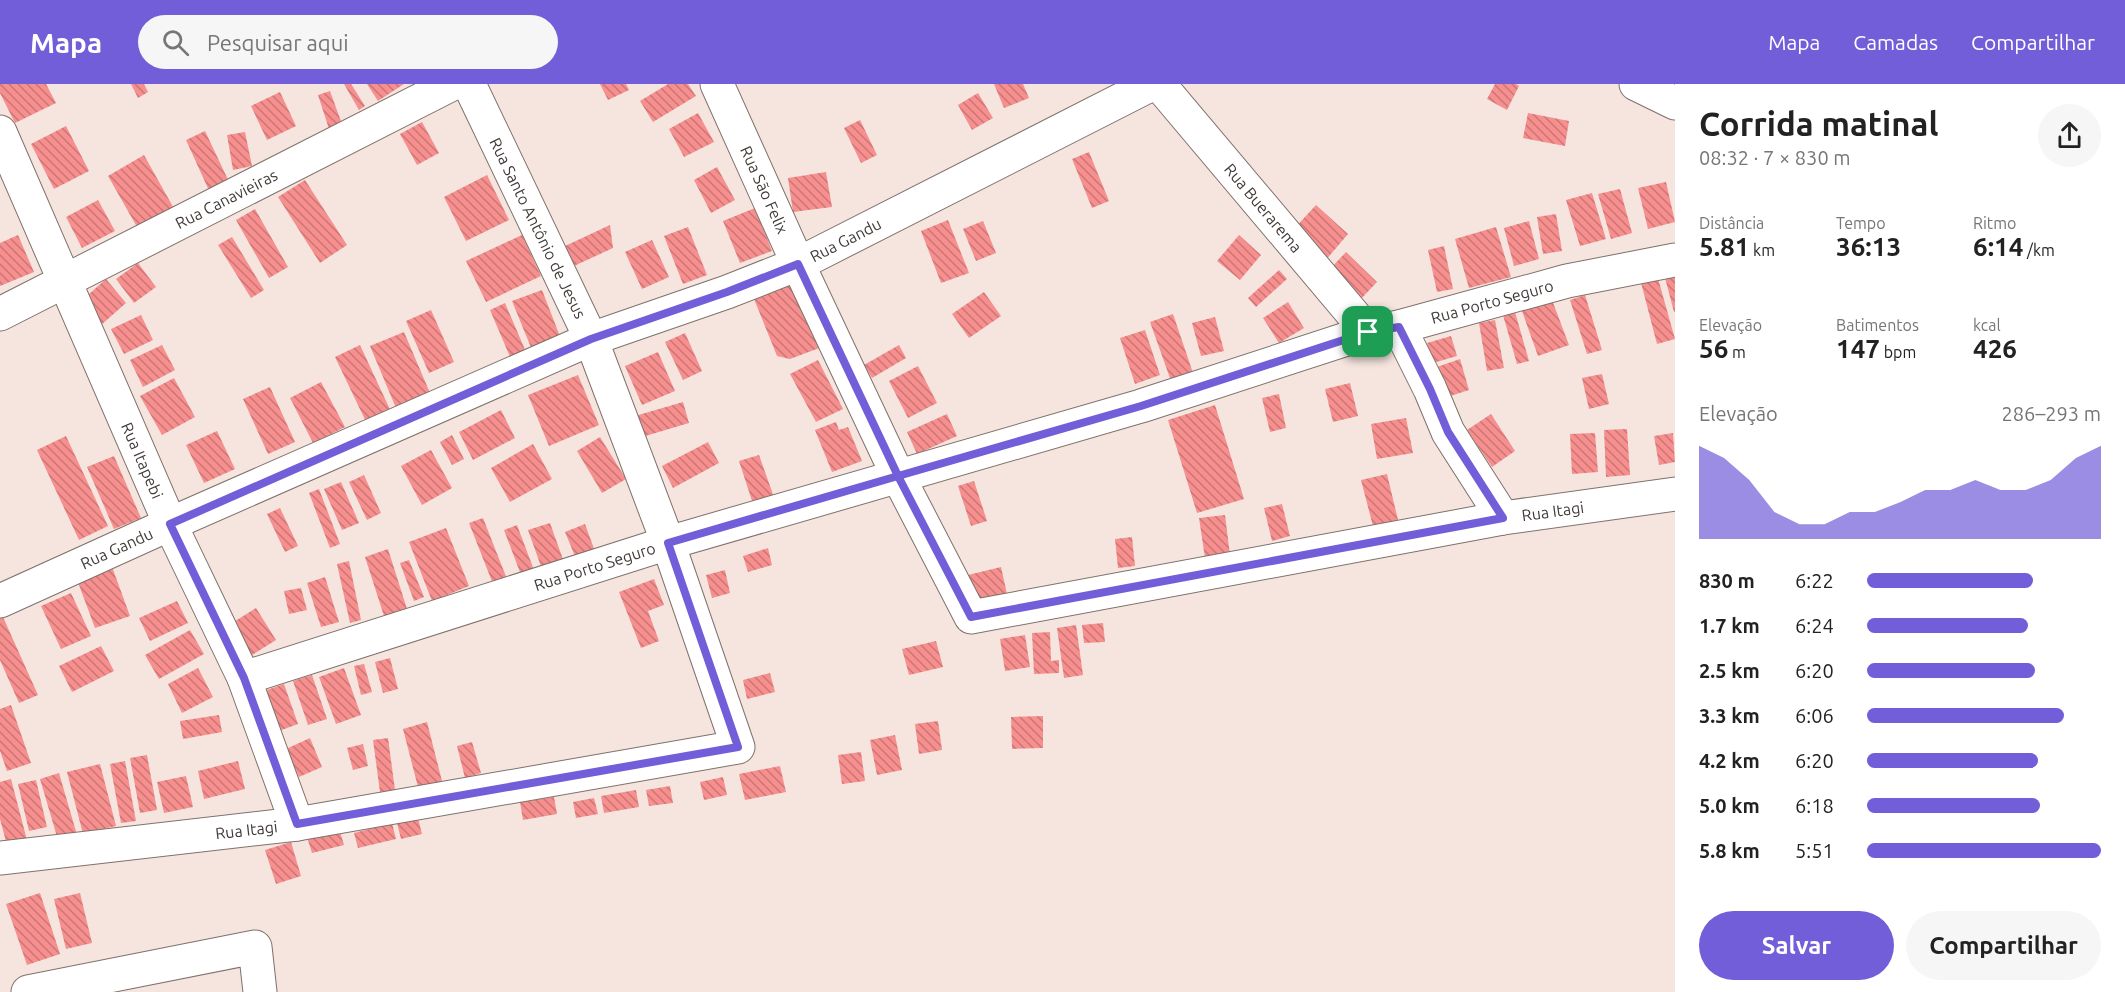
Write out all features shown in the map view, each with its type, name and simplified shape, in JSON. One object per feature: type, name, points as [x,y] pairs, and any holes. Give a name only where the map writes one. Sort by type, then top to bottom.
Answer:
[{"type":"street","name":"Rua Canavieiras","points":[[0,314],[452,84]]},
{"type":"street","name":"Rua Santo Antônio de Jesus","points":[[469,84],[591,339],[668,543],[738,747]]},
{"type":"street","name":"Rua São Felix","points":[[717,84],[798,264],[898,476],[971,617]]},
{"type":"street","name":"Rua Gandu","points":[[0,601],[591,339],[727,292],[798,264],[1152,84]]},
{"type":"street","name":"Rua Buerarema","points":[[1159,84],[1383,329],[1430,389],[1448,432],[1503,518]]},
{"type":"street","points":[[1636,84],[1675,103]]},
{"type":"street","name":"Rua Itapebi","points":[[0,132],[170,524],[244,678],[297,824]]},
{"type":"street","name":"Rua Porto Seguro","points":[[244,678],[668,543],[1141,406],[1383,329],[1567,281],[1675,260]]},
{"type":"street","name":"Rua Itagi","points":[[971,617],[1503,518],[1675,494]]},
{"type":"street","name":"Rua Itagi","points":[[0,858],[297,824],[738,747]]},
{"type":"street","points":[[28,992],[255,947],[260,992]]},
{"type":"building","points":[[0,84],[46,84],[56,103],[15,123],[0,93]]},
{"type":"building","points":[[131,84],[144,84],[148,92],[138,98]]},
{"type":"building","points":[[344,84],[351,84],[365,106],[359,110]]},
{"type":"building","points":[[367,84],[404,84],[378,101]]},
{"type":"building","points":[[600,84],[626,84],[629,90],[608,100]]},
{"type":"building","points":[[668,84],[688,84],[696,96],[653,122],[640,101]]},
{"type":"building","points":[[994,84],[1023,84],[1029,98],[1004,108]]},
{"type":"building","points":[[1495,84],[1519,86],[1507,110],[1487,99]]},
{"type":"building","points":[[330,91],[342,124],[329,129],[318,95]]},
{"type":"building","points":[[280,92],[296,126],[267,140],[251,106]]},
{"type":"building","points":[[978,93],[993,118],[972,130],[958,105]]},
{"type":"building","points":[[698,113],[714,142],[684,157],[669,129]]},
{"type":"building","points":[[1528,113],[1569,121],[1565,146],[1523,138]]},
{"type":"building","points":[[860,120],[877,155],[861,163],[844,128]]},
{"type":"building","points":[[422,122],[439,153],[417,165],[400,134]]},
{"type":"building","points":[[66,126],[89,171],[54,189],[31,144]]},
{"type":"building","points":[[205,131],[231,186],[211,195],[186,140]]},
{"type":"building","points":[[245,132],[252,166],[233,170],[227,135]]},
{"type":"building","points":[[1089,152],[1109,201],[1092,208],[1072,159]]},
{"type":"building","points":[[144,155],[177,214],[141,234],[108,176]]},
{"type":"building","points":[[717,167],[735,200],[711,213],[694,180]]},
{"type":"building","points":[[826,172],[832,207],[793,212],[788,178]]},
{"type":"building","points":[[487,175],[509,220],[466,241],[444,197]]},
{"type":"building","points":[[305,180],[347,245],[320,263],[278,197]]},
{"type":"building","points":[[1666,182],[1675,222],[1648,229],[1638,188]]},
{"type":"building","points":[[1620,189],[1632,233],[1611,239],[1598,194]]},
{"type":"building","points":[[1592,193],[1606,239],[1580,246],[1566,200]]},
{"type":"building","points":[[98,200],[115,231],[82,248],[66,217]]},
{"type":"building","points":[[1316,205],[1348,234],[1325,261],[1292,231]]},
{"type":"building","points":[[755,208],[772,251],[740,263],[723,221]]},
{"type":"building","points":[[255,209],[288,267],[269,278],[236,220]]},
{"type":"building","points":[[1556,214],[1562,251],[1543,254],[1537,217]]},
{"type":"building","points":[[948,220],[969,273],[941,283],[921,231]]},
{"type":"building","points":[[983,221],[996,253],[976,261],[963,229]]},
{"type":"building","points":[[1529,221],[1539,259],[1514,266],[1504,228]]},
{"type":"building","points":[[610,225],[613,248],[574,266],[565,246]]},
{"type":"building","points":[[688,227],[707,275],[683,284],[664,236]]},
{"type":"building","points":[[1496,227],[1511,277],[1469,288],[1455,239]]},
{"type":"building","points":[[18,235],[34,272],[0,286],[0,243]]},
{"type":"building","points":[[522,235],[541,276],[486,302],[466,261]]},
{"type":"building","points":[[1239,235],[1261,255],[1240,280],[1217,261]]},
{"type":"building","points":[[232,237],[264,290],[251,298],[218,245]]},
{"type":"building","points":[[652,240],[669,277],[642,289],[625,252]]},
{"type":"building","points":[[1444,246],[1453,289],[1437,292],[1428,250]]},
{"type":"building","points":[[1346,252],[1377,282],[1360,300],[1329,270]]},
{"type":"building","points":[[138,263],[156,287],[134,303],[116,279]]},
{"type":"building","points":[[1279,270],[1287,279],[1256,307],[1248,298]]},
{"type":"building","points":[[1675,271],[1675,312],[1674,312],[1664,274]]},
{"type":"building","points":[[1639,275],[1657,275],[1675,339],[1657,344]]},
{"type":"building","points":[[795,277],[822,347],[790,359],[777,356],[752,294]]},
{"type":"building","points":[[106,279],[126,303],[100,326],[80,302]]},
{"type":"building","points":[[542,290],[561,339],[532,350],[512,301]]},
{"type":"building","points":[[984,292],[1001,316],[969,338],[952,314]]},
{"type":"building","points":[[1585,295],[1602,350],[1587,354],[1570,300]]},
{"type":"building","points":[[1552,300],[1569,345],[1538,356],[1522,311]]},
{"type":"building","points":[[1288,302],[1304,328],[1279,343],[1263,318]]},
{"type":"building","points":[[505,303],[529,359],[514,366],[490,310]]},
{"type":"building","points":[[431,310],[454,362],[429,373],[406,321]]},
{"type":"building","points":[[1515,312],[1529,361],[1517,364],[1503,315]]},
{"type":"building","points":[[1173,314],[1193,373],[1171,381],[1150,322]]},
{"type":"building","points":[[141,315],[153,340],[124,354],[111,329]]},
{"type":"building","points":[[1215,317],[1224,351],[1201,356],[1192,323]]},
{"type":"building","points":[[1495,320],[1504,368],[1487,371],[1479,323]]},
{"type":"building","points":[[1145,330],[1160,375],[1135,384],[1120,338]]},
{"type":"building","points":[[404,332],[430,393],[396,408],[370,346]]},
{"type":"building","points":[[685,333],[702,371],[683,380],[665,342]]},
{"type":"building","points":[[1451,336],[1457,356],[1433,363],[1427,343]]},
{"type":"building","points":[[162,345],[175,370],[143,387],[130,360]]},
{"type":"building","points":[[360,345],[393,416],[369,428],[335,357]]},
{"type":"building","points":[[899,345],[906,358],[872,378],[864,365]]},
{"type":"building","points":[[658,352],[675,391],[642,405],[625,366]]},
{"type":"building","points":[[1460,359],[1469,390],[1444,398],[1434,368]]},
{"type":"building","points":[[818,360],[843,409],[816,422],[790,374]]},
{"type":"building","points":[[918,366],[937,403],[908,418],[889,381]]},
{"type":"building","points":[[1602,374],[1609,404],[1589,409],[1582,378]]},
{"type":"building","points":[[578,375],[599,425],[549,446],[528,395]]},
{"type":"building","points":[[174,378],[195,417],[162,435],[140,396]]},
{"type":"building","points":[[321,382],[345,427],[313,443],[290,398]]},
{"type":"building","points":[[1350,383],[1358,416],[1333,422],[1325,389]]},
{"type":"building","points":[[270,387],[295,442],[268,454],[243,399]]},
{"type":"building","points":[[1279,394],[1286,428],[1270,432],[1262,398]]},
{"type":"building","points":[[683,402],[689,423],[642,437],[635,416]]},
{"type":"building","points":[[1215,405],[1244,499],[1197,513],[1168,420]]},
{"type":"building","points":[[501,410],[515,438],[473,460],[459,432]]},
{"type":"building","points":[[947,414],[957,436],[917,454],[907,432]]},
{"type":"building","points":[[1491,414],[1515,451],[1492,467],[1467,430]]},
{"type":"building","points":[[1406,418],[1413,453],[1377,459],[1371,424]]},
{"type":"building","points":[[836,422],[839,430],[848,427],[862,461],[832,472],[815,430]]},
{"type":"building","points":[[1627,429],[1630,475],[1606,477],[1604,430]]},
{"type":"building","points":[[217,431],[235,469],[204,483],[186,445]]},
{"type":"building","points":[[1595,433],[1598,472],[1572,474],[1570,434]]},
{"type":"building","points":[[1673,433],[1675,462],[1659,465],[1654,436]]},
{"type":"building","points":[[452,435],[464,459],[452,465],[440,442]]},
{"type":"building","points":[[66,436],[108,526],[79,540],[37,450]]},
{"type":"building","points":[[600,437],[626,479],[602,493],[577,451]]},
{"type":"building","points":[[708,442],[719,463],[673,488],[662,466]]},
{"type":"building","points":[[533,444],[552,479],[510,502],[491,468]]},
{"type":"building","points":[[431,450],[452,488],[422,505],[401,466]]},
{"type":"building","points":[[759,455],[775,500],[754,507],[739,461]]},
{"type":"building","points":[[114,456],[141,518],[114,529],[87,467]]},
{"type":"building","points":[[1387,474],[1399,524],[1374,530],[1361,480]]},
{"type":"building","points":[[364,475],[381,513],[367,520],[349,482]]},
{"type":"building","points":[[974,481],[987,521],[971,526],[958,486]]},
{"type":"building","points":[[341,482],[359,523],[342,530],[324,489]]},
{"type":"building","points":[[319,489],[340,544],[330,548],[309,493]]},
{"type":"building","points":[[1282,504],[1290,536],[1272,541],[1264,508]]},
{"type":"building","points":[[280,508],[298,546],[285,552],[267,514]]},
{"type":"building","points":[[1225,515],[1230,555],[1205,558],[1199,518]]},
{"type":"building","points":[[483,518],[507,579],[493,584],[469,523]]},
{"type":"building","points":[[550,523],[565,565],[543,572],[528,530]]},
{"type":"building","points":[[585,524],[596,554],[577,561],[565,532]]},
{"type":"building","points":[[517,525],[534,570],[521,575],[504,530]]},
{"type":"building","points":[[446,528],[469,586],[432,601],[409,542]]},
{"type":"building","points":[[1132,537],[1135,566],[1118,568],[1115,539]]},
{"type":"building","points":[[768,548],[772,565],[748,572],[743,556]]},
{"type":"building","points":[[388,549],[407,609],[384,616],[365,557]]},
{"type":"building","points":[[409,560],[424,597],[414,601],[400,563]]},
{"type":"building","points":[[349,561],[361,620],[350,623],[337,564]]},
{"type":"building","points":[[111,564],[130,616],[95,628],[76,577]]},
{"type":"building","points":[[1001,567],[1007,594],[974,601],[968,575]]},
{"type":"building","points":[[725,570],[730,593],[712,598],[706,575]]},
{"type":"building","points":[[325,577],[339,622],[321,627],[307,583]]},
{"type":"building","points":[[654,579],[664,605],[648,611],[659,641],[641,648],[619,592]]},
{"type":"building","points":[[301,588],[307,610],[289,614],[284,591]]},
{"type":"building","points":[[71,593],[91,636],[61,649],[41,606]]},
{"type":"building","points":[[177,601],[188,623],[150,641],[139,618]]},
{"type":"building","points":[[256,608],[276,640],[244,660],[224,628]]},
{"type":"building","points":[[3,617],[38,695],[19,703],[0,660],[0,618]]},
{"type":"building","points":[[1103,623],[1105,642],[1084,643],[1082,625]]},
{"type":"building","points":[[1076,625],[1083,675],[1064,678],[1057,628]]},
{"type":"building","points":[[190,630],[204,654],[159,679],[145,655]]},
{"type":"building","points":[[1050,632],[1051,661],[1059,660],[1059,673],[1034,674],[1032,633]]},
{"type":"building","points":[[1025,635],[1030,667],[1005,671],[1000,639]]},
{"type":"building","points":[[936,641],[943,667],[909,675],[902,649]]},
{"type":"building","points":[[101,646],[114,671],[72,692],[59,666]]},
{"type":"building","points":[[390,658],[398,689],[383,693],[375,662]]},
{"type":"building","points":[[364,664],[372,692],[361,695],[354,666]]},
{"type":"building","points":[[198,668],[213,697],[182,713],[168,684]]},
{"type":"building","points":[[344,668],[361,715],[336,724],[319,677]]},
{"type":"building","points":[[770,673],[775,692],[747,699],[743,680]]},
{"type":"building","points":[[312,675],[327,719],[308,725],[293,681]]},
{"type":"building","points":[[284,684],[298,724],[279,731],[264,691]]},
{"type":"building","points":[[11,705],[31,763],[7,771],[0,751],[0,709]]},
{"type":"building","points":[[219,715],[222,732],[183,739],[180,721]]},
{"type":"building","points":[[1043,716],[1043,748],[1012,749],[1011,717]]},
{"type":"building","points":[[938,721],[942,750],[919,754],[915,724]]},
{"type":"building","points":[[427,722],[443,785],[419,791],[403,729]]},
{"type":"building","points":[[895,735],[902,770],[877,775],[870,740]]},
{"type":"building","points":[[310,738],[322,767],[299,777],[286,749]]},
{"type":"building","points":[[388,738],[395,790],[380,792],[373,740]]},
{"type":"building","points":[[472,742],[481,773],[465,778],[457,746]]},
{"type":"building","points":[[363,744],[368,766],[353,770],[347,748]]},
{"type":"building","points":[[861,752],[865,781],[842,784],[838,755]]},
{"type":"building","points":[[147,755],[157,810],[140,813],[130,758]]},
{"type":"building","points":[[125,761],[136,821],[121,823],[110,764]]},
{"type":"building","points":[[238,761],[245,789],[204,799],[198,771]]},
{"type":"building","points":[[100,764],[116,826],[83,834],[67,772]]},
{"type":"building","points":[[780,766],[786,792],[745,800],[739,774]]},
{"type":"building","points":[[59,773],[77,835],[58,840],[40,779]]},
{"type":"building","points":[[186,776],[193,807],[164,813],[157,782]]},
{"type":"building","points":[[723,777],[727,795],[704,800],[700,782]]},
{"type":"building","points":[[11,779],[28,844],[8,849],[0,819],[0,782]]},
{"type":"building","points":[[36,780],[47,827],[29,831],[18,784]]},
{"type":"building","points":[[670,786],[673,803],[649,806],[646,790]]},
{"type":"building","points":[[636,790],[639,807],[604,813],[601,796]]},
{"type":"building","points":[[554,797],[557,814],[523,820],[520,802]]},
{"type":"building","points":[[594,798],[598,814],[576,818],[573,802]]},
{"type":"building","points":[[418,818],[422,834],[401,839],[397,823]]},
{"type":"building","points":[[392,823],[396,839],[358,848],[354,833]]},
{"type":"building","points":[[338,825],[344,845],[312,853],[306,834]]},
{"type":"building","points":[[291,842],[301,876],[276,884],[265,850]]},
{"type":"building","points":[[40,893],[60,954],[27,965],[6,904]]},
{"type":"building","points":[[80,893],[92,943],[66,949],[54,899]]},
{"type":"route","points":[[1368,332],[1141,406],[898,476],[798,264],[727,292],[591,339],[170,524],[244,678],[297,824],[738,747],[668,543],[898,476],[971,617],[1503,518],[1448,432],[1430,389],[1399,327],[1368,332]]}]
